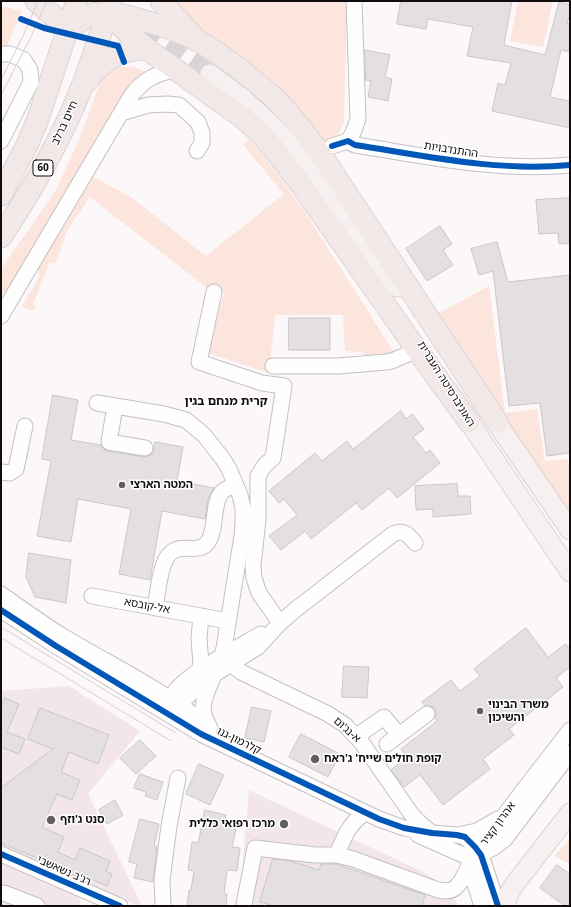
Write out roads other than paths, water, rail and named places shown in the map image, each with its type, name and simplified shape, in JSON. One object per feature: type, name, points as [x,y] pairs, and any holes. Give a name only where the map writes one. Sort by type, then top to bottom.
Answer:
[{"type":"highway","points":[[36,1],[68,31]]},
{"type":"highway","points":[[161,1],[198,41]]},
{"type":"highway","points":[[95,5],[164,27],[198,41],[248,76],[274,98],[324,152],[497,422]]},
{"type":"highway","points":[[95,5],[147,49],[243,118],[258,131],[274,149],[302,186],[469,422]]},
{"type":"highway","name":"60","points":[[1,195],[37,123],[68,31],[95,5]]},
{"type":"highway","name":"חיים ברלב","points":[[1,237],[22,206],[48,159],[78,95],[98,41],[95,5]]},
{"type":"highway","points":[[78,95],[95,71],[110,59],[130,50],[147,49]]},
{"type":"main road","name":"האוניברסיטה העברית","points":[[210,74],[242,98],[266,120],[288,142],[309,167],[497,422],[570,530]]},
{"type":"main road","name":"האוניברסיטה העברית","points":[[327,192],[469,422],[570,572]]},
{"type":"main road","points":[[505,906],[509,894],[517,880],[570,813]]},
{"type":"street","points":[[324,152],[348,141],[353,133],[358,119],[354,1]]},
{"type":"street","points":[[1,54],[10,54],[21,58],[29,67],[31,74],[29,88],[1,141]]},
{"type":"street","points":[[1,316],[131,96],[143,82],[160,74],[175,70]]},
{"type":"street","points":[[121,113],[148,105],[179,105],[198,122],[202,133],[202,143],[197,151]]},
{"type":"street","name":"ההתנדבויות","points":[[348,141],[355,145],[487,165],[520,168],[570,165]]},
{"type":"street","points":[[214,292],[199,362],[262,383],[284,386],[273,458],[265,465],[258,476],[258,519],[253,566],[254,578],[259,593],[280,623]]},
{"type":"street","points":[[273,366],[338,366],[386,362],[397,360],[417,350]]},
{"type":"street","points":[[97,403],[164,414],[186,420],[204,435],[223,459],[236,485],[243,508],[242,536],[228,621],[225,657],[216,673],[204,704],[204,715],[210,728]]},
{"type":"street","points":[[115,406],[109,442],[145,448]]},
{"type":"street","points":[[1,472],[8,473],[16,469],[25,426]]},
{"type":"street","points":[[1,464],[10,465],[18,462]]},
{"type":"street","points":[[155,608],[166,559],[176,550],[198,548],[206,544],[212,534],[220,495],[226,489],[236,485]]},
{"type":"street","points":[[172,706],[182,684],[199,670],[255,643],[393,534],[397,532],[407,534],[415,543]]},
{"type":"street","name":"קלרמון-גנו","points":[[1,594],[63,636],[144,683],[172,706],[201,734],[365,814],[404,828],[443,847],[477,855]]},
{"type":"street","name":"אל-קובסא","points":[[92,596],[228,621]]},
{"type":"street","name":"קלרמון-גנו","points":[[1,610],[56,646],[172,706],[210,728],[235,751]]},
{"type":"street","points":[[199,670],[201,661],[201,616]]},
{"type":"street","points":[[200,647],[215,646],[225,657]]},
{"type":"street","name":"א-נג'ום","points":[[225,657],[245,674],[328,714],[357,736],[412,815],[422,826],[432,833]]},
{"type":"street","points":[[172,706],[216,673]]},
{"type":"street","points":[[357,736],[384,717],[393,740],[427,714]]},
{"type":"street","name":"אהרון קציר","points":[[477,855],[508,809],[570,730]]},
{"type":"street","name":"אהרון קציר","points":[[477,855],[493,848],[506,839],[570,753]]},
{"type":"street","points":[[163,906],[162,880],[169,826],[178,778]]},
{"type":"street","name":"קלרמון-גנו","points":[[404,828],[432,833],[472,833],[484,828],[501,817],[508,809]]},
{"type":"street","points":[[337,855],[347,832],[355,821],[365,814]]},
{"type":"street","points":[[457,834],[468,840],[477,855],[498,906]]},
{"type":"street","points":[[244,904],[255,848],[315,855],[337,855],[353,859],[432,888],[446,891],[452,890],[458,885],[477,855]]},
{"type":"street","name":"רג'ב נשאשבי","points":[[1,854],[101,902],[120,906]]},
{"type":"street","points":[[477,855],[474,881],[482,906]]},
{"type":"street","points":[[4,893],[38,906]]},
{"type":"tunnel","points":[[92,1],[138,25],[210,74]]},
{"type":"tram line","points":[[1,80],[23,36],[38,1]]},
{"type":"tram line","points":[[1,95],[30,39],[47,1]]},
{"type":"tram line","points":[[1,627],[176,733]]},
{"type":"tram line","points":[[1,638],[171,741]]},
{"type":"place","name":"המטה הארצי","points":[[122,485]]},
{"type":"place","name":"משרד הבינוי והשיכון","points":[[480,711]]},
{"type":"place","name":"קופת חולים שייח' ג'ראח","points":[[315,759]]},
{"type":"place","name":"סנט ג'וזף","points":[[51,820]]},
{"type":"place","name":"מרכז רפואי כללית","points":[[284,824]]},
{"type":"district","name":"קרית מנחם בגין","points":[[226,402]]}]
